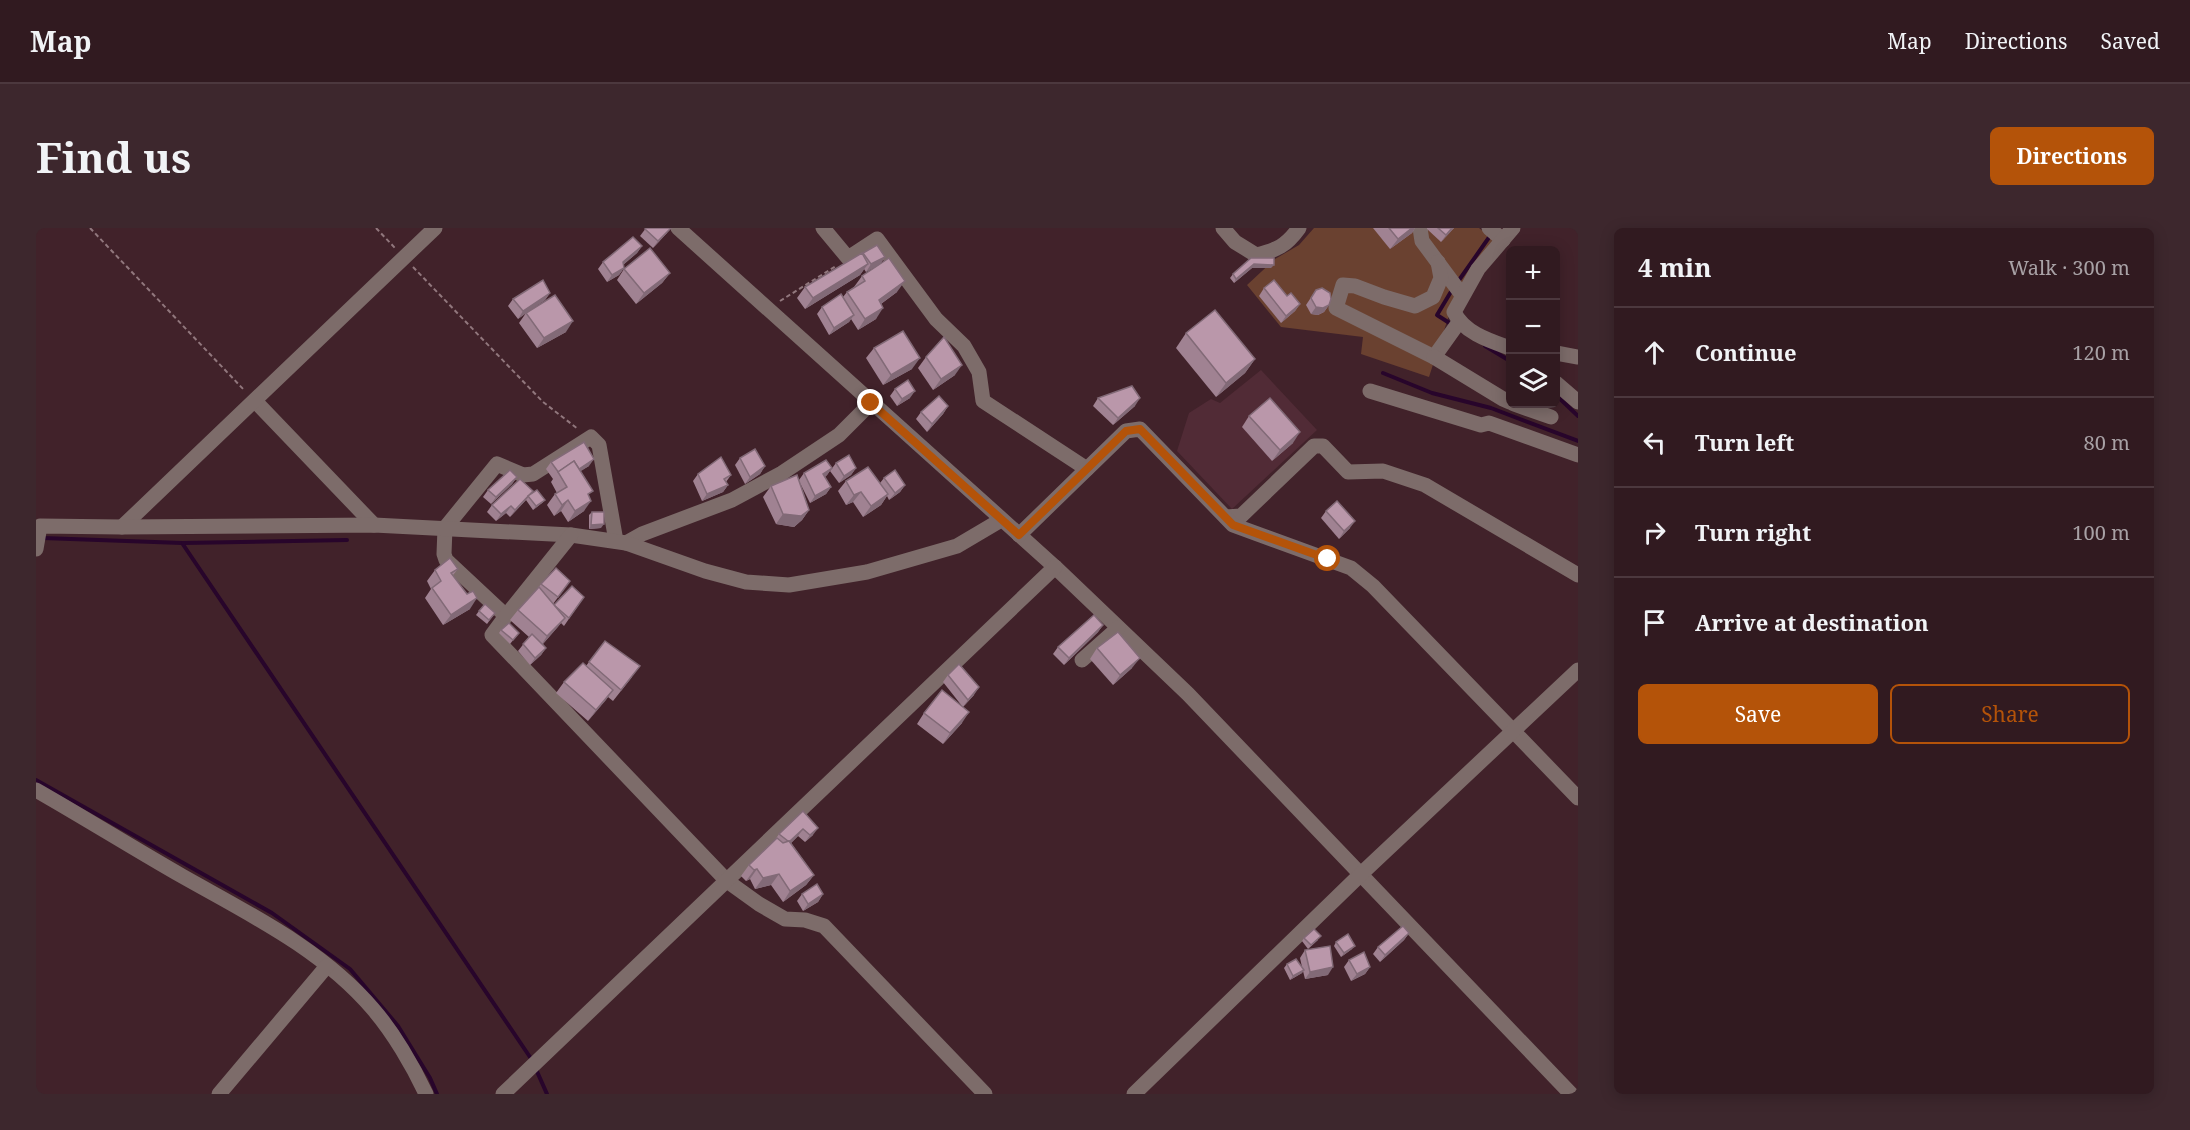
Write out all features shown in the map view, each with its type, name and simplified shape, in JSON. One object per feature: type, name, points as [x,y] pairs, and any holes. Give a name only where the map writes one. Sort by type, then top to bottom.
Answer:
[{"type":"street","points":[[122,527],[435,228]]},
{"type":"street","points":[[678,228],[1055,567],[1188,694],[1571,1094]]},
{"type":"street","points":[[823,228],[848,258],[877,239],[936,319],[964,346],[978,372],[983,401],[1087,469]]},
{"type":"street","points":[[1223,228],[1235,242],[1256,255],[1276,250],[1292,238],[1299,228]]},
{"type":"street","points":[[1420,228],[1422,241],[1462,295]]},
{"type":"street","points":[[1489,228],[1508,234],[1478,269],[1454,312],[1459,322],[1485,339],[1506,347]]},
{"type":"street","points":[[1438,262],[1441,278],[1433,297],[1415,306],[1355,286],[1343,285],[1336,308],[1434,357],[1506,400]]},
{"type":"street","points":[[1434,357],[1459,322]]},
{"type":"street","points":[[1560,354],[1578,357]]},
{"type":"street","points":[[1560,386],[1578,402]]},
{"type":"street","points":[[1370,391],[1480,425],[1489,423],[1578,455]]},
{"type":"street","points":[[255,401],[374,525]]},
{"type":"street","points":[[621,542],[732,500],[782,472],[839,435],[871,403]]},
{"type":"street","points":[[1526,408],[1551,417]]},
{"type":"street","points":[[1019,535],[1126,431],[1140,429],[1233,525],[1351,568],[1373,586],[1578,798]]},
{"type":"street","points":[[506,616],[447,560],[444,554],[445,528],[497,464],[523,475],[533,474],[591,437],[598,445],[621,542]]},
{"type":"street","points":[[1226,517],[1241,516],[1314,446],[1323,447],[1348,472],[1383,471],[1425,485],[1578,575]]},
{"type":"street","points":[[36,549],[40,526],[374,525],[445,528],[571,535],[621,542],[705,571],[746,582],[789,585],[867,572],[957,546],[1001,520]]},
{"type":"street","points":[[571,535],[492,635],[727,881],[785,919],[805,920],[824,926],[985,1094]]},
{"type":"street","points":[[503,1094],[1055,567]]},
{"type":"street","points":[[1082,660],[1118,627]]},
{"type":"street","points":[[1134,1094],[1361,874],[1578,670]]},
{"type":"street","points":[[36,790],[277,929],[327,966],[351,986],[374,1010],[418,1077],[426,1094]]},
{"type":"street","points":[[219,1094],[327,966]]},
{"type":"path","points":[[90,228],[255,401]]},
{"type":"path","points":[[376,228],[543,402],[591,437]]},
{"type":"path","points":[[768,309],[848,258]]},
{"type":"shaded area","points":[[1314,228],[1479,228],[1494,240],[1450,312],[1429,377],[1361,354],[1363,337],[1281,327],[1247,285],[1275,259],[1299,245]]},
{"type":"shaded area","points":[[1261,370],[1317,430],[1232,509],[1177,451],[1189,413],[1211,399],[1220,403]]},
{"type":"building","points":[[646,228],[671,228],[658,241]]},
{"type":"building","points":[[1389,228],[1412,228],[1398,239]]},
{"type":"building","points":[[1438,228],[1452,228],[1446,235]]},
{"type":"building","points":[[633,237],[642,246],[623,262],[624,268],[612,275],[603,262]]},
{"type":"building","points":[[877,245],[885,257],[871,264],[863,253]]},
{"type":"building","points":[[650,248],[670,273],[644,293],[624,269]]},
{"type":"building","points":[[862,253],[868,264],[813,298],[805,287]]},
{"type":"building","points":[[889,258],[905,281],[879,300],[883,308],[865,319],[847,292],[865,281],[862,276]]},
{"type":"building","points":[[1251,258],[1274,258],[1274,265],[1254,264],[1236,279],[1233,274]]},
{"type":"building","points":[[543,280],[550,293],[523,311],[513,299]]},
{"type":"building","points":[[1274,280],[1287,296],[1291,293],[1300,304],[1286,316],[1264,288]]},
{"type":"building","points":[[1322,288],[1330,293],[1331,299],[1329,305],[1323,308],[1316,307],[1311,298],[1316,290]]},
{"type":"building","points":[[841,294],[854,315],[834,328],[822,307]]},
{"type":"building","points":[[555,295],[573,321],[544,338],[526,313]]},
{"type":"building","points":[[1215,310],[1255,359],[1226,383],[1186,333]]},
{"type":"building","points":[[903,331],[920,358],[891,375],[874,348]]},
{"type":"building","points":[[944,337],[962,365],[941,379],[926,357]]},
{"type":"building","points":[[908,380],[915,391],[902,399],[895,389]]},
{"type":"building","points":[[1132,386],[1140,398],[1118,418],[1098,398]]},
{"type":"building","points":[[939,396],[948,406],[932,424],[921,412]]},
{"type":"building","points":[[1270,398],[1300,432],[1280,450],[1249,416]]},
{"type":"building","points":[[584,442],[594,459],[579,469],[574,461],[558,472],[551,462]]},
{"type":"building","points":[[755,449],[765,466],[750,477],[740,458]]},
{"type":"building","points":[[849,455],[856,468],[844,476],[836,463]]},
{"type":"building","points":[[721,457],[731,475],[724,479],[728,485],[707,494],[698,474]]},
{"type":"building","points":[[826,460],[832,468],[823,474],[831,487],[815,496],[804,473]]},
{"type":"building","points":[[574,461],[593,491],[588,494],[591,501],[575,511],[568,500],[562,505],[555,494],[567,487],[558,472]]},
{"type":"building","points":[[868,467],[888,494],[871,506],[861,492],[854,495],[846,481]]},
{"type":"building","points":[[510,470],[517,477],[496,497],[488,490]]},
{"type":"building","points":[[895,470],[905,485],[895,493],[884,478]]},
{"type":"building","points":[[797,475],[809,510],[801,516],[783,514],[771,486]]},
{"type":"building","points":[[520,479],[533,491],[515,510],[511,506],[501,514],[492,505]]},
{"type":"building","points":[[537,490],[545,500],[536,506],[528,496]]},
{"type":"building","points":[[1337,501],[1355,521],[1344,531],[1326,511]]},
{"type":"building","points":[[592,512],[604,512],[604,524],[591,525]]},
{"type":"building","points":[[450,558],[458,569],[451,573],[467,594],[473,591],[477,598],[451,615],[432,588],[441,581],[435,570]]},
{"type":"building","points":[[556,568],[570,581],[558,597],[541,584]]},
{"type":"building","points":[[572,586],[584,597],[569,618],[554,605]]},
{"type":"building","points":[[539,587],[565,618],[547,636],[518,610]]},
{"type":"building","points":[[485,604],[495,613],[489,620],[479,611]]},
{"type":"building","points":[[1094,615],[1103,625],[1069,658],[1058,647]]},
{"type":"building","points":[[509,623],[519,633],[513,640],[501,630]]},
{"type":"building","points":[[1118,632],[1140,658],[1120,675],[1097,648]]},
{"type":"building","points":[[532,634],[546,648],[535,658],[523,644]]},
{"type":"building","points":[[605,641],[640,666],[621,690],[589,662]]},
{"type":"building","points":[[583,663],[613,690],[596,710],[564,682]]},
{"type":"building","points":[[959,664],[979,687],[968,700],[948,675]]},
{"type":"building","points":[[942,690],[969,712],[950,733],[924,713]]},
{"type":"building","points":[[803,811],[818,828],[810,835],[803,829],[788,841],[779,834]]},
{"type":"building","points":[[777,838],[783,843],[789,841],[814,875],[790,891],[779,874],[763,878],[757,869],[754,870],[749,865]]},
{"type":"building","points":[[817,884],[823,894],[808,904],[802,894]]},
{"type":"building","points":[[1403,926],[1409,933],[1385,955],[1378,947]]},
{"type":"building","points":[[1314,929],[1321,936],[1311,945],[1304,938]]},
{"type":"building","points":[[1348,934],[1355,946],[1344,953],[1336,942]]},
{"type":"building","points":[[1330,946],[1333,967],[1310,972],[1305,950]]},
{"type":"building","points":[[1364,952],[1370,967],[1357,974],[1349,960]]},
{"type":"building","points":[[1296,959],[1304,970],[1293,976],[1287,964]]},
{"type":"waterway","points":[[1457,283],[1490,236]]},
{"type":"waterway","points":[[1451,324],[1437,315],[1452,290]]},
{"type":"waterway","points":[[1485,346],[1506,359]]},
{"type":"waterway","points":[[1383,373],[1432,393],[1491,408],[1578,441]]},
{"type":"waterway","points":[[1560,399],[1578,416]]},
{"type":"waterway","points":[[43,538],[182,543],[532,1060]]},
{"type":"waterway","points":[[183,543],[347,540]]},
{"type":"waterway","points":[[36,780],[272,913],[350,969],[398,1026],[430,1078],[437,1094]]},
{"type":"waterway","points":[[535,1067],[547,1094]]},
{"type":"route","points":[[871,403],[1019,535],[1126,431],[1140,429],[1233,525],[1328,559]]}]
